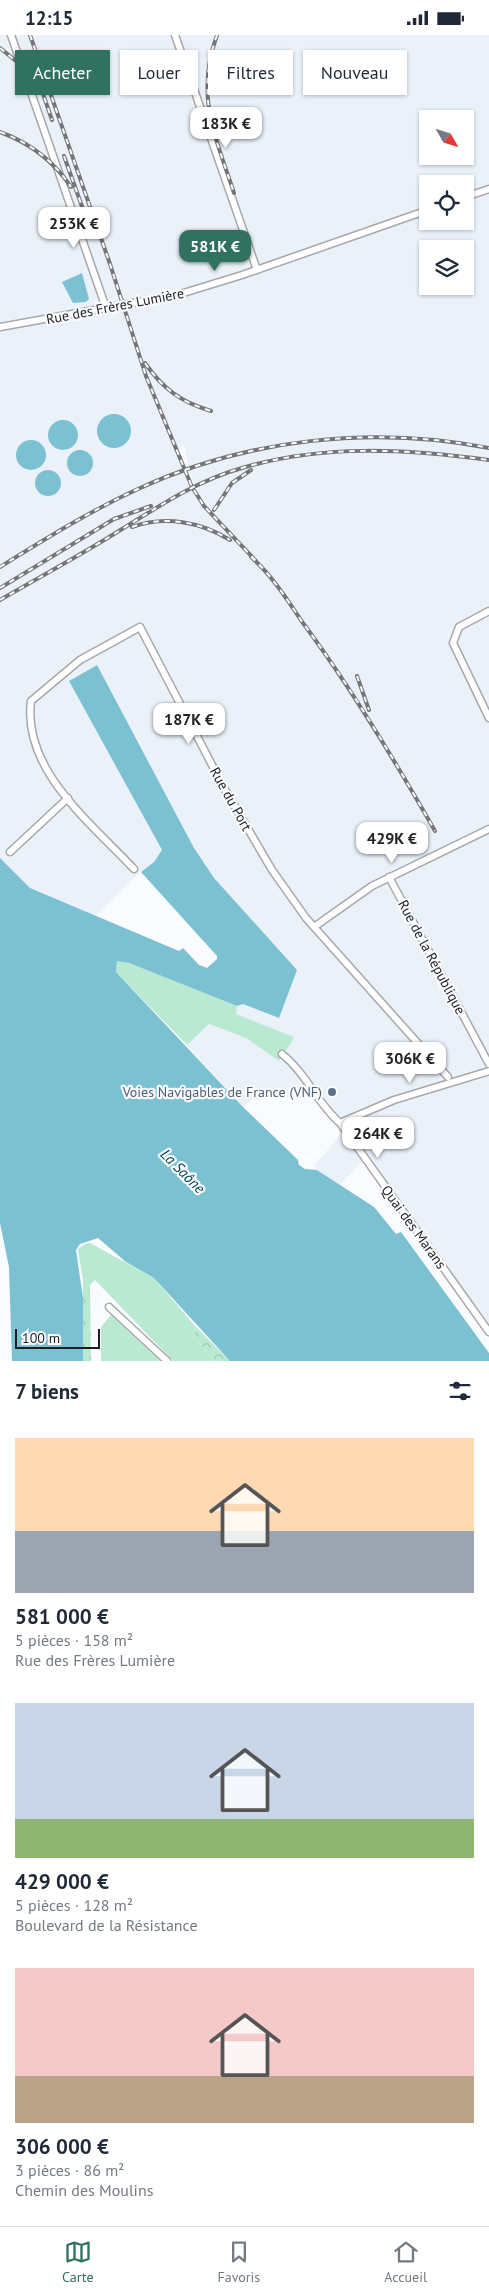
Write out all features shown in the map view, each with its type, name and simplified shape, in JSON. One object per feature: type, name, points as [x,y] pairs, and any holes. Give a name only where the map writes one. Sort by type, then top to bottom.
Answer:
[{"type":"street","points":[[11,35],[106,308]]},
{"type":"street","points":[[175,35],[257,269]]},
{"type":"street","points":[[474,194],[489,189]]},
{"type":"street","name":"Rue des Frères Lumière","points":[[0,327],[177,295],[419,213]]},
{"type":"street","points":[[489,611],[458,627],[453,643],[489,718]]},
{"type":"street","name":"Rue du Port","points":[[134,869],[68,798],[42,763],[29,725],[31,701],[80,660],[140,627],[170,688],[254,841],[314,927],[448,1077]]},
{"type":"street","points":[[10,852],[68,798]]},
{"type":"street","points":[[314,927],[354,897],[389,877],[489,829]]},
{"type":"street","name":"Rue de la République","points":[[389,877],[489,1064]]},
{"type":"street","name":"Quai des Marans","points":[[282,1053],[298,1069],[332,1116],[340,1123],[489,1332]]},
{"type":"street","points":[[340,1123],[394,1100],[489,1071]]},
{"type":"street","points":[[109,1307],[167,1361]]},
{"type":"shaded area","points":[[0,35],[489,35],[489,1067],[486,1068],[489,1074],[489,1325],[367,1156],[340,1185],[317,1170],[315,1165],[346,1128],[324,1097],[312,1092],[303,1098],[255,1097],[243,1107],[187,1045],[208,1024],[246,1038],[279,1061],[294,1037],[236,1014],[237,1006],[243,1004],[279,1018],[214,878],[194,848],[97,665],[69,681],[162,850],[154,862],[140,872],[96,916],[30,888],[0,858]],"holes":[[[184,444],[188,464],[182,466],[176,453]],[[190,471],[195,485],[199,489],[190,491],[184,473]]]},
{"type":"green space","points":[[117,961],[129,963],[237,1006],[236,1014],[294,1037],[291,1044],[279,1061],[246,1038],[209,1024],[187,1045],[116,972]]},
{"type":"green space","points":[[90,1243],[154,1278],[195,1326],[194,1337],[214,1361],[173,1361],[95,1280],[90,1285],[83,1281],[78,1249]]},
{"type":"green space","points":[[83,1281],[90,1285],[91,1361],[83,1361]]},
{"type":"green space","points":[[111,1315],[160,1361],[101,1361],[101,1327]]},
{"type":"green space","points":[[195,1326],[230,1361],[214,1361],[194,1337]]},
{"type":"water","points":[[82,273],[89,299],[86,302],[73,303],[62,282]]},
{"type":"water","points":[[114,414],[121,415],[126,419],[130,424],[130,438],[126,443],[121,447],[114,448],[107,447],[102,443],[98,438],[97,431],[98,424],[102,419],[107,415]]},
{"type":"water","points":[[63,420],[74,424],[78,435],[74,446],[63,450],[52,446],[48,435],[52,424]]},
{"type":"water","points":[[31,440],[42,444],[46,455],[42,466],[31,470],[20,466],[16,455],[20,444]]},
{"type":"water","points":[[80,450],[89,454],[93,463],[89,472],[80,476],[71,472],[67,463],[71,454]]},
{"type":"water","points":[[48,470],[57,474],[61,483],[57,492],[48,496],[39,492],[35,483],[39,474]]},
{"type":"water","name":"La Saône","points":[[97,665],[194,848],[214,878],[297,970],[279,1018],[243,1004],[237,1006],[129,963],[117,961],[116,972],[243,1107],[298,1160],[299,1165],[305,1169],[317,1170],[374,1207],[396,1234],[401,1232],[489,1353],[489,1361],[230,1361],[154,1278],[126,1262],[98,1238],[80,1244],[76,1250],[83,1298],[83,1361],[12,1361],[9,1267],[0,1223],[0,858],[30,888],[179,951],[183,948],[199,965],[207,968],[217,959],[217,956],[141,872],[154,862],[162,850],[69,681]]},
{"type":"railway","points":[[30,35],[110,264],[146,376],[192,487],[204,506],[256,561]]},
{"type":"railway","points":[[217,35],[208,77],[208,97],[214,134],[234,193]]},
{"type":"railway","points":[[0,48],[15,60]]},
{"type":"railway","points":[[43,95],[52,120]]},
{"type":"railway","points":[[0,132],[31,147],[49,161],[71,187]]},
{"type":"railway","points":[[64,156],[89,226]]},
{"type":"railway","points":[[145,363],[166,387],[182,399],[211,411]]},
{"type":"railway","points":[[0,567],[68,526],[138,489],[179,472],[222,458],[310,441],[355,438],[445,441],[489,448]]},
{"type":"railway","points":[[0,600],[192,488],[242,468],[272,460],[334,452],[396,451],[489,460]]},
{"type":"railway","points":[[214,510],[232,483],[251,470]]},
{"type":"railway","points":[[0,588],[114,519],[151,506]]},
{"type":"railway","points":[[132,527],[157,521],[182,522],[207,529],[230,540]]},
{"type":"railway","points":[[251,557],[279,589],[339,673],[435,831]]},
{"type":"railway","points":[[357,676],[369,710]]},
{"type":"place","name":"Voies Navigables de France (VNF)","points":[[332,1092]]}]
